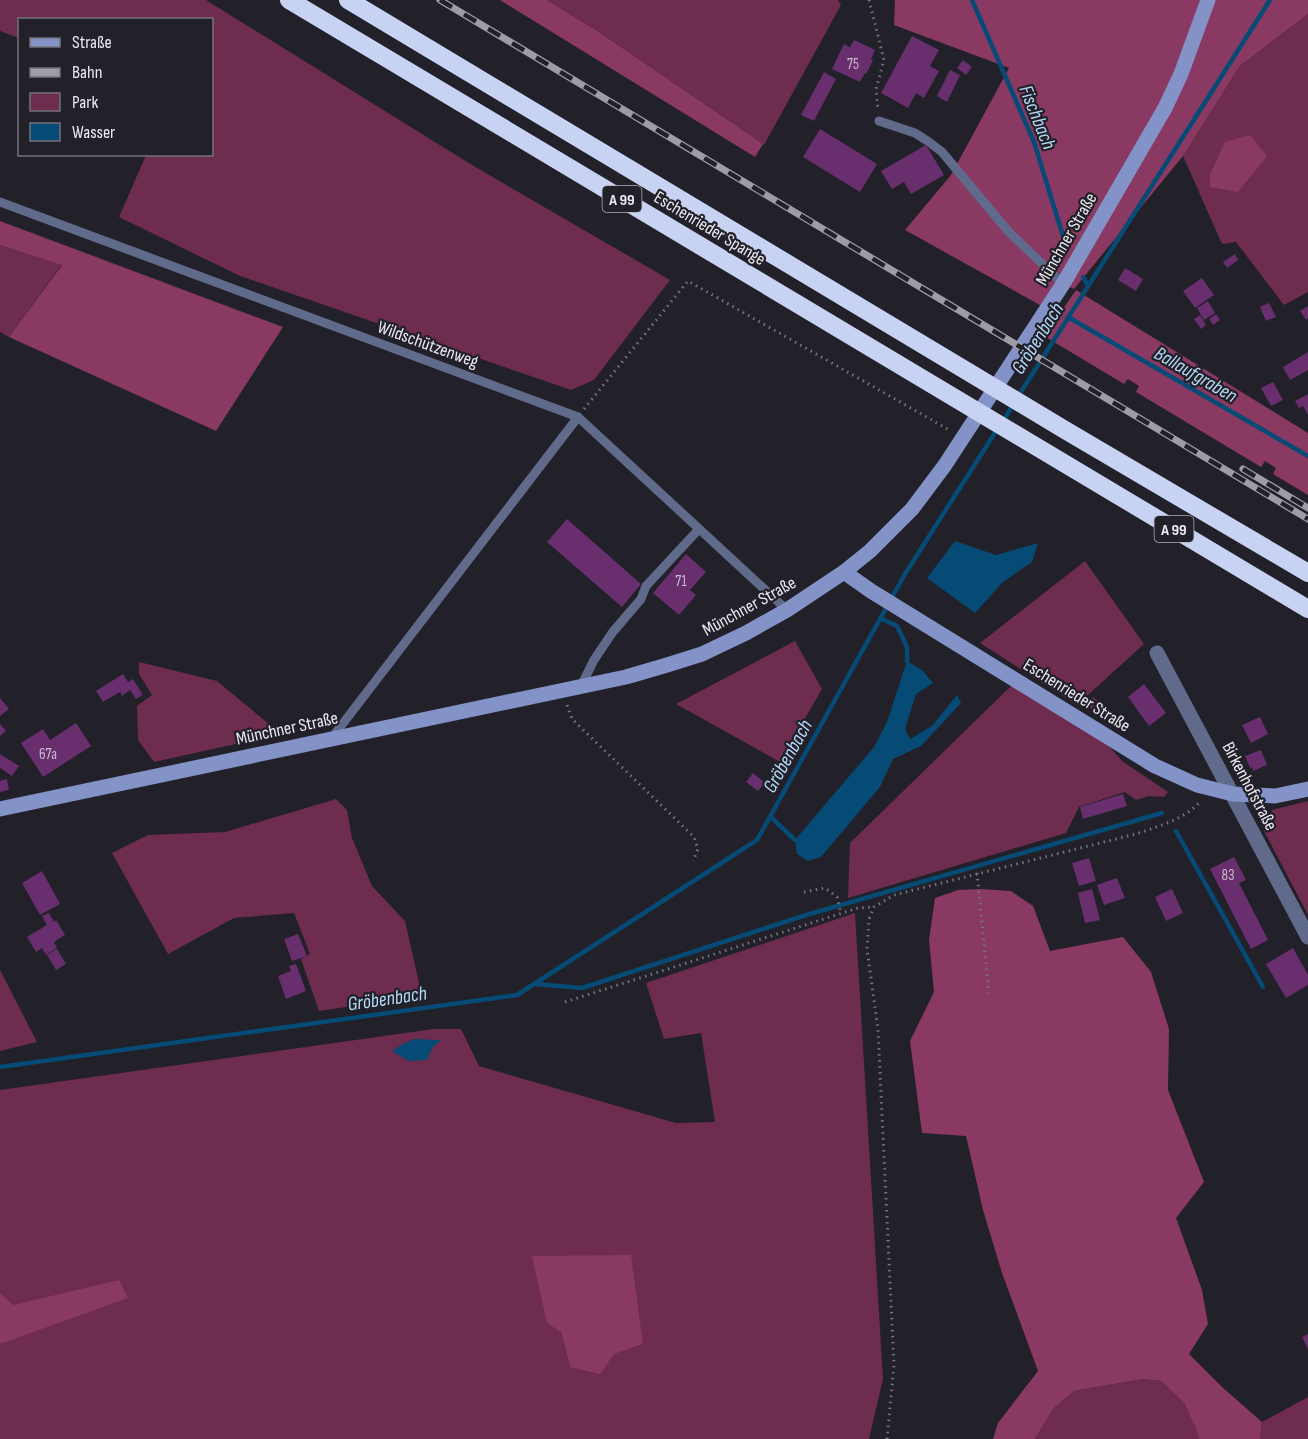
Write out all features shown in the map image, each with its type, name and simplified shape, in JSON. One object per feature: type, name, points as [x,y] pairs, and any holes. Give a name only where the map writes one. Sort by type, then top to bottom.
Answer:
[{"type":"highway","name":"Eschenrieder Spange","points":[[290,0],[1308,609]]},
{"type":"highway","name":"Eschenrieder Spange","points":[[348,0],[1308,573]]},
{"type":"street","name":"Münchner Straße","points":[[0,808],[626,677],[702,654],[739,637],[787,610],[844,572],[870,551],[912,509],[945,465],[1063,284],[1165,108],[1189,54],[1208,0]]},
{"type":"street","name":"Eschenrieder Straße","points":[[844,572],[871,591],[1155,766],[1197,785],[1233,794],[1275,796],[1308,789]]},
{"type":"street","name":"Birkenhofstraße","points":[[1157,653],[1308,937]]},
{"type":"lane","points":[[879,121],[915,133],[942,152],[1008,231],[1063,284]]},
{"type":"lane","name":"Wildschützenweg","points":[[0,202],[578,417],[787,610]]},
{"type":"lane","points":[[331,739],[578,417]]},
{"type":"lane","points":[[581,686],[594,660],[612,633],[641,599],[646,586],[699,529]]},
{"type":"path","points":[[869,0],[884,60],[876,88],[879,121]]},
{"type":"path","points":[[578,417],[688,281],[963,438]]},
{"type":"path","points":[[563,689],[572,718],[694,837],[698,849],[693,861]]},
{"type":"path","points":[[565,1002],[840,912],[874,907],[894,895],[1136,834],[1174,820],[1193,809],[1211,789]]},
{"type":"path","points":[[977,873],[989,993]]},
{"type":"path","points":[[804,892],[825,888],[837,897],[840,912]]},
{"type":"path","points":[[874,907],[869,919],[867,949],[878,1030],[894,1365],[887,1439]]},
{"type":"green space","points":[[0,0],[206,0],[472,165],[670,280],[594,380],[571,390],[240,276],[119,217],[146,156],[213,156],[213,18],[18,18],[18,38],[0,31]]},
{"type":"green space","points":[[547,0],[838,0],[841,5],[764,145],[596,30]]},
{"type":"green space","points":[[1308,14],[1308,292],[1284,305],[1236,242],[1222,244],[1183,156],[1240,66]]},
{"type":"green space","points":[[0,245],[62,264],[9,337],[0,332]]},
{"type":"green space","points":[[1085,561],[1144,644],[1077,705],[980,643]]},
{"type":"green space","points":[[795,641],[822,689],[780,762],[676,704]]},
{"type":"green space","points":[[139,662],[217,681],[281,734],[154,762],[138,740],[137,706],[152,695],[139,674]]},
{"type":"green space","points":[[1013,684],[1109,746],[1122,761],[1168,792],[1164,797],[1149,796],[1136,800],[1125,792],[1079,807],[1066,833],[848,898],[850,843]]},
{"type":"green space","points":[[336,799],[347,810],[352,838],[372,886],[405,921],[422,996],[319,1011],[301,959],[310,954],[294,913],[234,918],[168,954],[112,853],[148,835],[225,832]]},
{"type":"green space","points":[[1308,801],[1308,915],[1264,831],[1272,810]]},
{"type":"green space","points":[[855,913],[883,1379],[869,1439],[0,1439],[0,1090],[434,1029],[461,1029],[479,1066],[676,1123],[715,1122],[701,1033],[664,1039],[646,983]],"holes":[[[561,1332],[643,1344],[570,1367]]]},
{"type":"green space","points":[[0,970],[37,1042],[0,1051]]},
{"type":"green space","points":[[1143,1379],[1161,1381],[1184,1403],[1199,1439],[1035,1439],[1054,1408],[1074,1391]]},
{"type":"green space","points":[[1308,1397],[1308,1439],[1260,1439],[1262,1422]]},
{"type":"shaded area","points":[[500,0],[547,0],[596,30],[763,144],[755,157]]},
{"type":"shaded area","points":[[895,0],[1308,0],[1308,14],[1240,66],[1183,156],[1074,289],[1063,284],[1047,309],[905,230],[951,175],[1009,68],[894,25]]},
{"type":"shaded area","points":[[1250,135],[1267,156],[1238,192],[1210,187],[1210,174],[1225,142]]},
{"type":"shaded area","points":[[0,221],[283,327],[216,431],[9,337],[62,265],[0,245]]},
{"type":"shaded area","points":[[1076,290],[1308,433],[1308,495],[1273,474],[1276,468],[1265,461],[1261,467],[1136,392],[1139,386],[1128,379],[1124,384],[1044,336]]},
{"type":"shaded area","points":[[958,890],[1011,891],[1033,906],[1050,951],[1123,937],[1151,972],[1169,1029],[1168,1090],[1204,1182],[1176,1218],[1202,1290],[1208,1324],[1189,1354],[1262,1422],[1260,1439],[1199,1439],[1184,1403],[1161,1381],[1143,1379],[1074,1391],[1054,1408],[1035,1439],[993,1439],[998,1423],[1038,1371],[1002,1273],[983,1210],[966,1136],[922,1133],[910,1041],[934,992],[929,940],[935,898]]},
{"type":"shaded area","points":[[631,1255],[643,1344],[614,1354],[600,1374],[570,1367],[561,1332],[547,1323],[532,1256]]},
{"type":"shaded area","points":[[119,1280],[128,1298],[0,1344],[0,1293],[13,1305]]},
{"type":"water","points":[[955,541],[996,555],[1038,543],[1032,562],[1003,582],[975,613],[927,578]]},
{"type":"water","points":[[907,661],[923,671],[933,683],[916,694],[905,729],[910,739],[932,726],[957,695],[961,703],[921,746],[893,759],[880,787],[821,857],[808,861],[797,854],[795,840],[874,747],[887,722]]},
{"type":"water","points":[[414,1039],[441,1040],[432,1048],[427,1060],[408,1061],[392,1051]]},
{"type":"building","points":[[912,36],[939,50],[930,66],[939,71],[924,98],[916,93],[908,108],[881,93]]},
{"type":"building","points":[[854,40],[875,50],[871,59],[873,60],[860,82],[832,69],[844,44],[850,47]]},
{"type":"building","points":[[963,60],[972,67],[966,75],[957,68]]},
{"type":"building","points":[[950,70],[960,75],[947,102],[937,96]]},
{"type":"building","points":[[824,72],[836,79],[814,121],[801,115]]},
{"type":"building","points":[[820,129],[877,164],[860,192],[803,157]]},
{"type":"building","points":[[926,145],[944,175],[911,194],[904,182],[892,189],[881,171]]},
{"type":"building","points":[[1235,254],[1238,260],[1227,268],[1223,262]]},
{"type":"building","points":[[1125,268],[1143,279],[1136,291],[1118,280]]},
{"type":"building","points":[[1202,278],[1214,295],[1195,308],[1183,291]]},
{"type":"building","points":[[1208,301],[1215,313],[1204,320],[1197,308]]},
{"type":"building","points":[[1269,303],[1276,317],[1266,321],[1260,307]]},
{"type":"building","points":[[1308,306],[1308,318],[1306,320],[1300,311]]},
{"type":"building","points":[[1216,314],[1220,320],[1213,325],[1209,319]]},
{"type":"building","points":[[1200,315],[1206,325],[1201,329],[1194,319]]},
{"type":"building","points":[[1308,352],[1308,370],[1290,380],[1283,367]]},
{"type":"building","points":[[1273,382],[1283,400],[1271,406],[1261,388]]},
{"type":"building","points":[[1308,394],[1308,415],[1303,406],[1299,408],[1295,401]]},
{"type":"building","points":[[567,519],[641,584],[622,607],[547,542]]},
{"type":"building","points":[[686,554],[706,572],[690,590],[696,595],[679,615],[653,593]]},
{"type":"building","points":[[123,674],[128,682],[133,679],[143,695],[136,699],[130,690],[122,696],[120,692],[103,702],[96,691]]},
{"type":"building","points":[[1144,684],[1166,713],[1149,726],[1128,697]]},
{"type":"building","points":[[1093,697],[1106,708],[1100,716],[1087,705]]},
{"type":"building","points":[[0,698],[9,709],[0,716]]},
{"type":"building","points":[[1260,717],[1268,734],[1251,743],[1242,725]]},
{"type":"building","points":[[76,723],[91,746],[43,777],[21,743],[43,729],[50,740]]},
{"type":"building","points":[[0,724],[6,731],[0,736]]},
{"type":"building","points":[[1261,750],[1267,765],[1253,771],[1245,756]]},
{"type":"building","points":[[0,754],[19,766],[12,776],[0,768]]},
{"type":"building","points":[[753,773],[765,783],[758,791],[746,782]]},
{"type":"building","points":[[7,779],[9,790],[0,792],[0,781]]},
{"type":"building","points":[[1123,794],[1127,806],[1083,819],[1080,807]]},
{"type":"building","points":[[1234,857],[1246,880],[1239,883],[1268,940],[1251,949],[1210,869]]},
{"type":"building","points":[[1089,858],[1096,881],[1079,886],[1072,863]]},
{"type":"building","points":[[42,871],[60,904],[40,915],[22,883]]},
{"type":"building","points":[[1117,878],[1125,898],[1104,905],[1097,885]]},
{"type":"building","points":[[1092,889],[1100,920],[1085,923],[1078,893]]},
{"type":"building","points":[[1172,889],[1183,913],[1166,921],[1155,897]]},
{"type":"building","points":[[49,913],[65,935],[54,942],[57,948],[46,955],[42,948],[36,952],[27,937],[47,925],[42,916]]},
{"type":"building","points":[[298,934],[307,956],[292,961],[284,939]]},
{"type":"building","points":[[1293,948],[1308,975],[1308,985],[1286,998],[1266,964]]},
{"type":"building","points":[[57,949],[66,964],[56,970],[47,955]]},
{"type":"building","points":[[296,964],[306,991],[286,999],[278,976],[291,971],[289,966]]},
{"type":"building","points":[[1308,1334],[1308,1349],[1302,1337]]},
{"type":"waterway","name":"Fischbach","points":[[972,0],[1034,142],[1067,249]]},
{"type":"waterway","name":"Gröbenbach","points":[[1017,398],[1270,0]]},
{"type":"waterway","points":[[1083,277],[1088,286]]},
{"type":"waterway","name":"Ballaufgraben","points":[[1068,317],[1308,456]]},
{"type":"waterway","name":"Gröbenbach","points":[[1003,421],[1013,405]]},
{"type":"waterway","name":"Gröbenbach","points":[[0,1067],[517,995],[757,840],[905,574],[998,428]]},
{"type":"waterway","points":[[880,618],[897,626],[907,647],[907,661]]},
{"type":"waterway","points":[[535,984],[582,988],[806,915],[1162,813]]},
{"type":"waterway","points":[[772,818],[795,840]]},
{"type":"waterway","points":[[1176,831],[1263,987]]},
{"type":"railway","points":[[440,0],[1308,519]]},
{"type":"railway","points":[[1243,469],[1308,508]]}]
